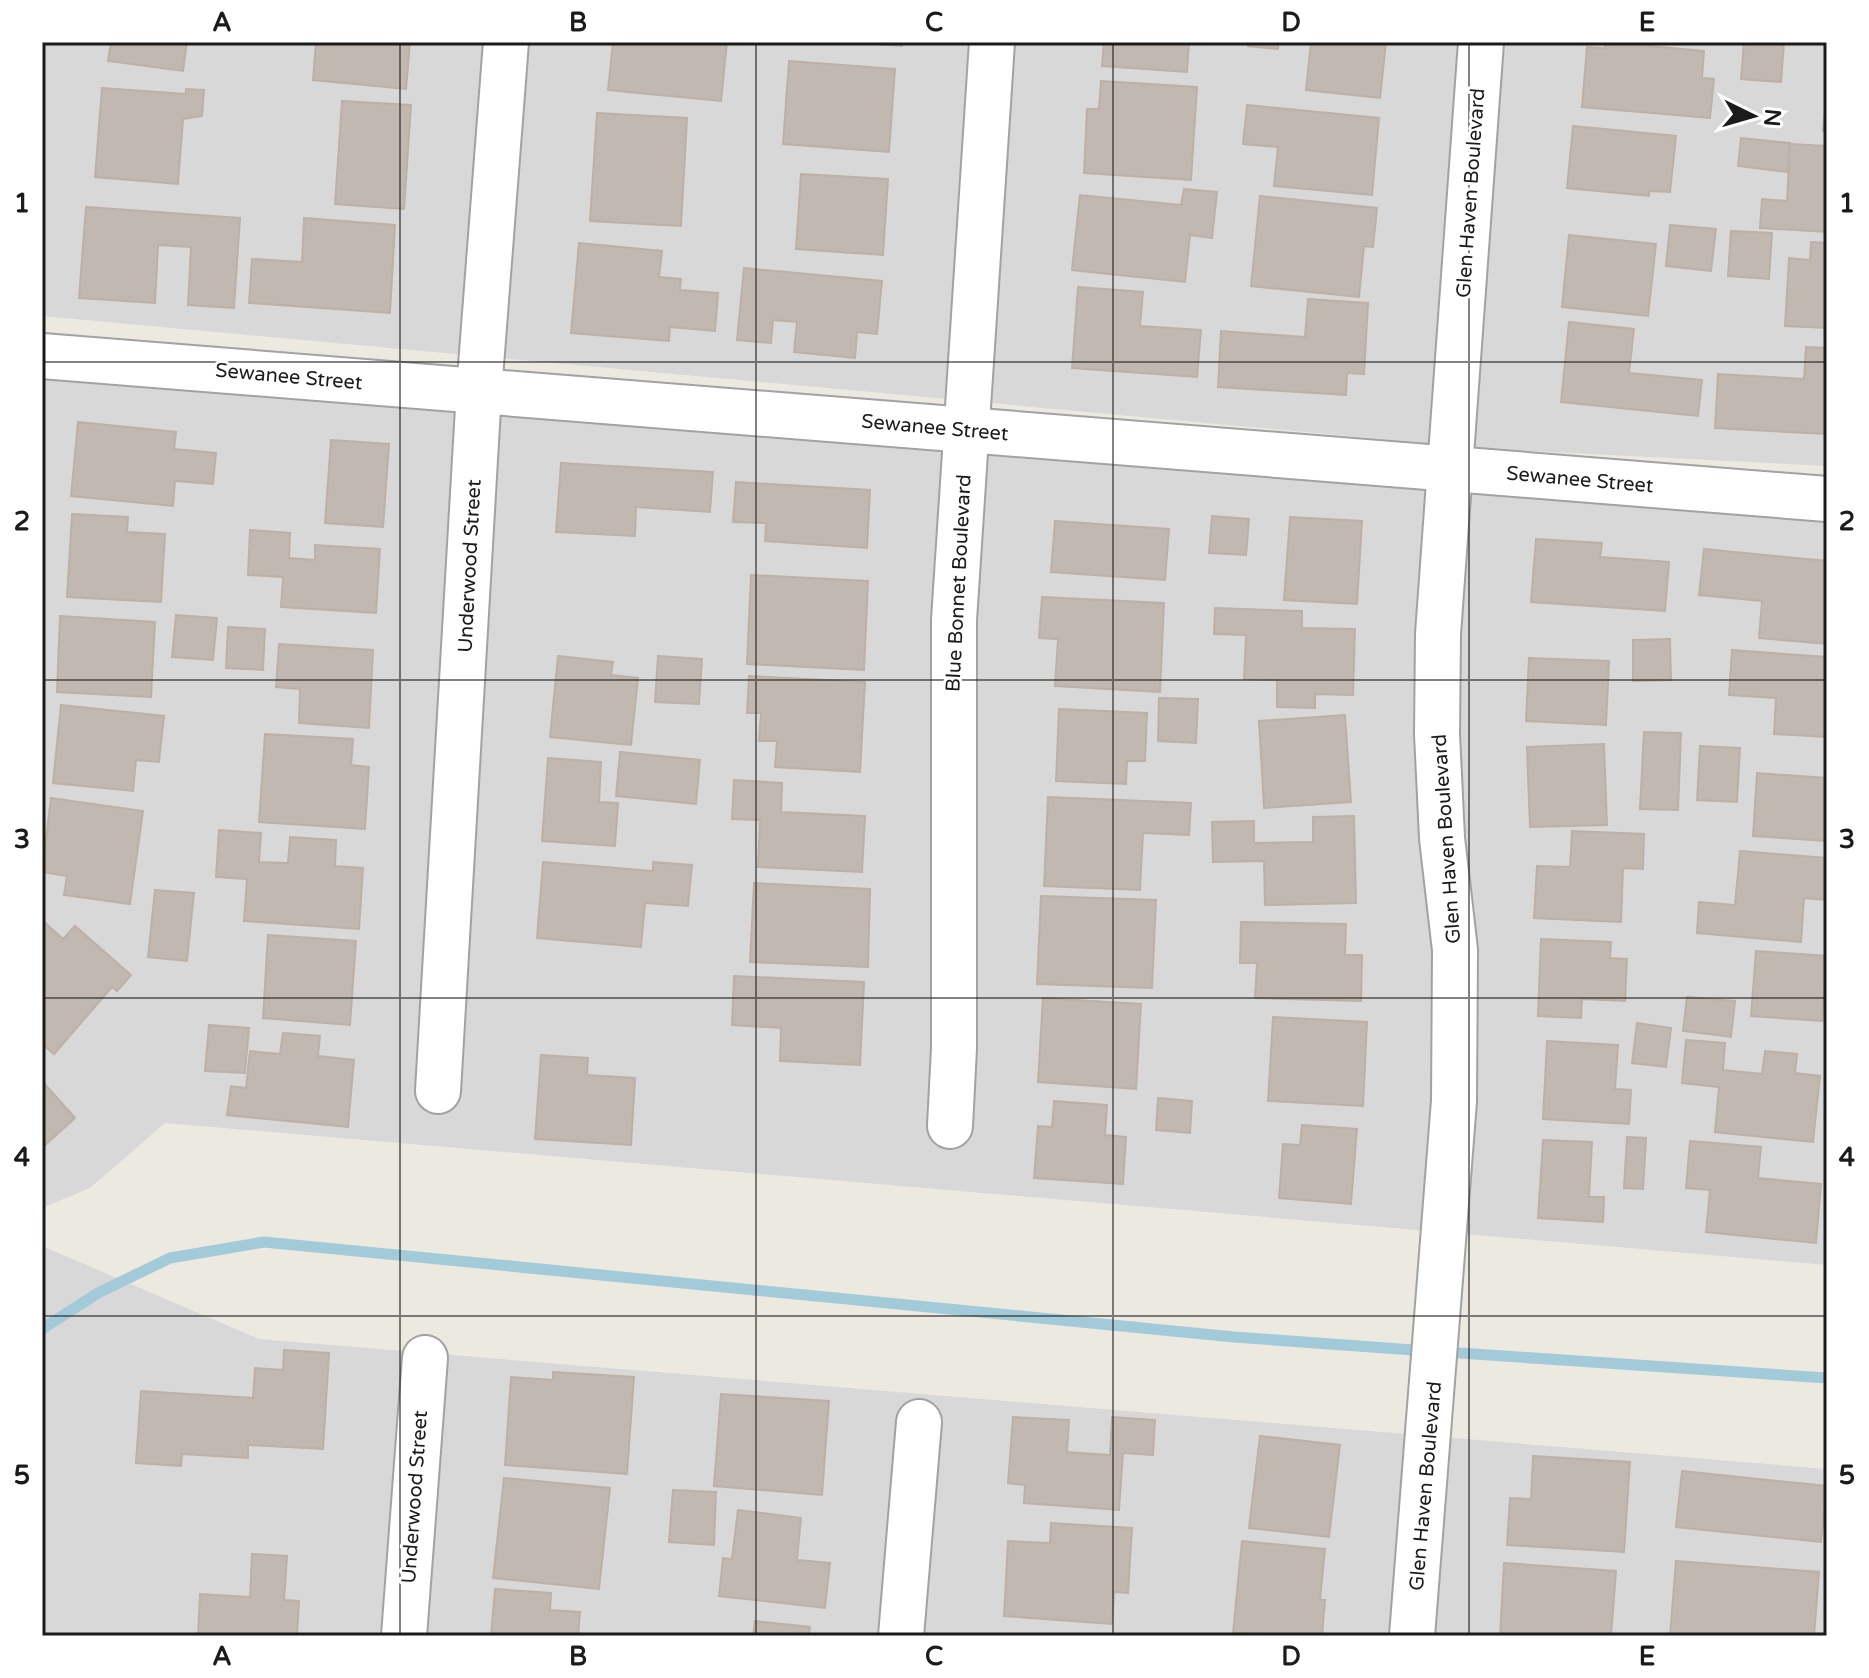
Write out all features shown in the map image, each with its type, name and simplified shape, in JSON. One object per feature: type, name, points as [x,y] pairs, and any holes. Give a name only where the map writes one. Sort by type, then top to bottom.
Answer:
[{"type":"street","name":"Underwood Street","points":[[438,1091],[479,391],[506,42]]},
{"type":"street","name":"Blue Bonnet Boulevard","points":[[950,1126],[954,1048],[953,635],[992,42]]},
{"type":"street","name":"Glen Haven Boulevard","points":[[1412,1636],[1442,1285],[1454,1101],[1455,950],[1442,838],[1437,734],[1438,634],[1481,42]]},
{"type":"street","name":"Sewanee Street","points":[[42,356],[1827,499]]},
{"type":"street","name":"Underwood Street","points":[[404,1636],[425,1358]]},
{"type":"street","points":[[901,1636],[919,1422]]},
{"type":"shaded area","points":[[42,42],[1827,42],[1827,466],[1491,449],[42,316]]},
{"type":"shaded area","points":[[42,356],[1827,499],[1827,1265],[165,1123],[90,1188],[42,1208]]},
{"type":"shaded area","points":[[42,1246],[259,1339],[1827,1469],[1827,1636],[42,1636]]},
{"type":"building","points":[[111,42],[187,42],[183,71],[108,61]]},
{"type":"building","points":[[316,42],[410,42],[406,89],[313,80]]},
{"type":"building","points":[[613,42],[727,42],[721,101],[608,90]]},
{"type":"building","points":[[847,42],[902,42],[902,46]]},
{"type":"building","points":[[1104,42],[1189,42],[1187,72],[1102,66]]},
{"type":"building","points":[[1248,42],[1279,42],[1278,49],[1248,46]]},
{"type":"building","points":[[1311,42],[1386,42],[1380,98],[1306,90]]},
{"type":"building","points":[[1605,42],[1649,42],[1649,46],[1704,51],[1702,78],[1714,79],[1710,118],[1582,107],[1587,47],[1605,48]]},
{"type":"building","points":[[1744,42],[1784,42],[1781,82],[1741,79]]},
{"type":"building","points":[[789,61],[895,69],[889,152],[783,144]]},
{"type":"building","points":[[1101,81],[1197,87],[1191,180],[1084,173],[1087,109],[1099,109]]},
{"type":"building","points":[[102,88],[186,94],[186,89],[204,90],[202,116],[183,119],[178,184],[95,177]]},
{"type":"building","points":[[1827,93],[1827,132],[1823,131]]},
{"type":"building","points":[[342,101],[411,105],[404,209],[335,204]]},
{"type":"building","points":[[1247,105],[1379,118],[1372,195],[1274,186],[1278,147],[1243,144]]},
{"type":"building","points":[[597,113],[687,118],[681,226],[590,221]]},
{"type":"building","points":[[1573,126],[1676,136],[1670,192],[1649,191],[1649,196],[1567,188]]},
{"type":"building","points":[[1741,138],[1790,143],[1787,172],[1738,166]]},
{"type":"building","points":[[1790,144],[1827,146],[1827,232],[1760,228],[1762,199],[1787,201]]},
{"type":"building","points":[[801,174],[888,179],[883,255],[796,249]]},
{"type":"building","points":[[1184,189],[1217,192],[1212,238],[1190,235],[1185,282],[1072,270],[1080,195],[1181,205]]},
{"type":"building","points":[[1260,196],[1377,208],[1373,247],[1364,246],[1359,297],[1251,286]]},
{"type":"building","points":[[86,207],[240,218],[234,308],[188,305],[191,247],[158,245],[155,303],[79,298]]},
{"type":"building","points":[[304,218],[395,225],[390,313],[249,303],[252,259],[302,262]]},
{"type":"building","points":[[1670,225],[1716,229],[1711,271],[1666,266]]},
{"type":"building","points":[[1731,231],[1772,233],[1769,279],[1728,276]]},
{"type":"building","points":[[1569,235],[1656,244],[1648,316],[1562,307]]},
{"type":"building","points":[[1811,242],[1827,243],[1827,328],[1785,326],[1789,258],[1810,260]]},
{"type":"building","points":[[579,243],[662,251],[659,277],[681,279],[680,290],[718,293],[715,331],[670,327],[669,341],[571,333]]},
{"type":"building","points":[[744,268],[882,281],[877,334],[857,332],[855,358],[794,352],[797,322],[773,320],[771,343],[737,340]]},
{"type":"building","points":[[1078,287],[1143,292],[1140,326],[1201,330],[1197,377],[1072,368]]},
{"type":"building","points":[[1308,299],[1368,303],[1364,374],[1347,373],[1346,395],[1218,387],[1221,331],[1305,337]]},
{"type":"building","points":[[1569,322],[1634,329],[1629,373],[1702,380],[1698,416],[1561,402]]},
{"type":"building","points":[[1806,347],[1827,348],[1827,434],[1715,428],[1718,374],[1804,379]]},
{"type":"building","points":[[78,422],[176,432],[174,449],[216,453],[213,484],[175,481],[173,506],[71,496]]},
{"type":"building","points":[[331,440],[389,444],[383,527],[325,523]]},
{"type":"building","points":[[561,463],[713,472],[710,512],[636,507],[635,536],[556,532]]},
{"type":"building","points":[[736,482],[870,490],[867,548],[765,541],[766,523],[733,522]]},
{"type":"building","points":[[72,514],[128,517],[127,532],[165,534],[161,602],[67,597]]},
{"type":"building","points":[[1212,516],[1249,519],[1246,555],[1209,553]]},
{"type":"building","points":[[1290,517],[1362,521],[1357,604],[1284,600]]},
{"type":"building","points":[[1055,521],[1169,529],[1165,580],[1051,572]]},
{"type":"building","points":[[250,530],[290,533],[289,558],[315,560],[315,545],[380,549],[376,613],[281,607],[283,577],[248,575]]},
{"type":"building","points":[[1536,539],[1602,543],[1600,557],[1669,562],[1665,611],[1531,602]]},
{"type":"building","points":[[1704,549],[1827,561],[1827,644],[1759,638],[1762,601],[1699,595]]},
{"type":"building","points":[[751,575],[868,581],[864,670],[747,664]]},
{"type":"building","points":[[1042,597],[1164,603],[1160,692],[1055,686],[1058,639],[1039,638]]},
{"type":"building","points":[[1215,608],[1302,611],[1302,628],[1355,629],[1353,695],[1315,694],[1315,708],[1277,707],[1277,680],[1244,679],[1246,635],[1214,634]]},
{"type":"building","points":[[176,615],[217,618],[213,660],[172,657]]},
{"type":"building","points":[[60,616],[155,622],[151,697],[57,692]]},
{"type":"building","points":[[228,627],[265,629],[263,670],[226,668]]},
{"type":"building","points":[[1670,639],[1671,680],[1633,681],[1633,640]]},
{"type":"building","points":[[279,644],[373,650],[369,728],[299,723],[300,689],[276,687]]},
{"type":"building","points":[[1732,650],[1827,657],[1827,737],[1774,734],[1776,698],[1729,695]]},
{"type":"building","points":[[558,656],[613,662],[611,675],[638,678],[631,745],[550,737]]},
{"type":"building","points":[[658,656],[702,659],[699,704],[655,702]]},
{"type":"building","points":[[1529,658],[1609,661],[1606,725],[1526,721]]},
{"type":"building","points":[[749,676],[865,682],[860,772],[775,767],[777,741],[759,741],[761,713],[747,713]]},
{"type":"building","points":[[1159,698],[1198,699],[1196,743],[1158,741]]},
{"type":"building","points":[[61,705],[164,716],[159,762],[136,760],[133,791],[53,783]]},
{"type":"building","points":[[1059,709],[1147,713],[1145,761],[1127,761],[1126,784],[1056,781]]},
{"type":"building","points":[[1345,715],[1351,802],[1264,808],[1259,721]]},
{"type":"building","points":[[1644,732],[1681,733],[1678,810],[1640,809]]},
{"type":"building","points":[[265,734],[353,739],[351,765],[369,767],[365,829],[259,822]]},
{"type":"building","points":[[1604,744],[1607,825],[1530,827],[1527,747]]},
{"type":"building","points":[[1700,746],[1740,748],[1737,802],[1697,800]]},
{"type":"building","points":[[620,752],[700,760],[696,804],[616,796]]},
{"type":"building","points":[[548,758],[601,762],[599,802],[618,803],[615,846],[542,841]]},
{"type":"building","points":[[1757,773],[1827,778],[1827,841],[1753,836]]},
{"type":"building","points":[[734,780],[782,783],[781,812],[865,816],[862,872],[758,867],[760,820],[732,819]]},
{"type":"building","points":[[1048,797],[1191,803],[1189,835],[1143,833],[1140,890],[1044,886]]},
{"type":"building","points":[[51,798],[143,811],[130,904],[64,895],[67,876],[42,872]]},
{"type":"building","points":[[1354,816],[1356,903],[1265,905],[1264,861],[1213,862],[1212,822],[1254,821],[1254,843],[1313,842],[1313,817]]},
{"type":"building","points":[[219,830],[261,833],[259,862],[288,863],[290,837],[336,840],[335,866],[363,868],[359,929],[244,921],[247,879],[216,877]]},
{"type":"building","points":[[1572,831],[1644,834],[1643,869],[1623,868],[1621,922],[1534,918],[1537,866],[1570,867]]},
{"type":"building","points":[[1740,851],[1827,858],[1827,900],[1804,898],[1801,942],[1697,933],[1699,902],[1735,905]]},
{"type":"building","points":[[543,862],[653,871],[653,862],[692,865],[688,906],[645,903],[641,947],[537,938]]},
{"type":"building","points":[[754,883],[870,889],[868,967],[750,962]]},
{"type":"building","points":[[155,890],[194,893],[187,961],[148,957]]},
{"type":"building","points":[[1041,896],[1156,900],[1152,988],[1037,984]]},
{"type":"building","points":[[42,920],[63,939],[75,926],[131,975],[117,991],[112,987],[54,1054],[42,1044]]},
{"type":"building","points":[[1241,922],[1346,924],[1345,955],[1362,955],[1361,1001],[1255,998],[1257,963],[1240,963]]},
{"type":"building","points":[[268,935],[356,941],[350,1025],[263,1018]]},
{"type":"building","points":[[1541,939],[1611,942],[1610,958],[1627,959],[1625,1001],[1582,999],[1581,1018],[1538,1016]]},
{"type":"building","points":[[1756,951],[1827,956],[1822,1021],[1751,1016]]},
{"type":"building","points":[[734,976],[864,982],[860,1065],[780,1061],[781,1028],[732,1025]]},
{"type":"building","points":[[1687,997],[1735,1001],[1731,1037],[1683,1031]]},
{"type":"building","points":[[1043,998],[1141,1004],[1136,1089],[1038,1082]]},
{"type":"building","points":[[1273,1017],[1367,1022],[1363,1106],[1268,1101]]},
{"type":"building","points":[[1637,1023],[1671,1028],[1666,1067],[1632,1063]]},
{"type":"building","points":[[209,1025],[249,1028],[245,1073],[205,1071]]},
{"type":"building","points":[[283,1033],[320,1036],[318,1056],[354,1060],[348,1127],[227,1115],[231,1086],[246,1088],[250,1051],[280,1054]]},
{"type":"building","points":[[1686,1040],[1725,1043],[1723,1070],[1762,1074],[1765,1051],[1797,1054],[1795,1073],[1820,1076],[1813,1142],[1715,1132],[1719,1087],[1682,1083]]},
{"type":"building","points":[[1547,1041],[1618,1045],[1615,1089],[1631,1090],[1629,1124],[1543,1119]]},
{"type":"building","points":[[541,1055],[588,1058],[587,1075],[635,1078],[631,1145],[535,1139]]},
{"type":"building","points":[[42,1081],[75,1118],[42,1148]]},
{"type":"building","points":[[1158,1098],[1192,1101],[1190,1133],[1156,1130]]},
{"type":"building","points":[[1054,1101],[1107,1105],[1105,1135],[1126,1137],[1123,1184],[1034,1178],[1038,1126],[1052,1127]]},
{"type":"building","points":[[1302,1125],[1357,1129],[1351,1204],[1279,1198],[1283,1144],[1300,1145]]},
{"type":"building","points":[[1627,1137],[1646,1138],[1643,1189],[1624,1188]]},
{"type":"building","points":[[1543,1140],[1592,1142],[1589,1197],[1604,1197],[1603,1222],[1538,1218]]},
{"type":"building","points":[[1690,1141],[1761,1147],[1758,1178],[1821,1184],[1816,1243],[1706,1232],[1710,1190],[1686,1188]]},
{"type":"building","points":[[284,1350],[329,1353],[323,1449],[248,1445],[248,1458],[182,1454],[181,1466],[136,1463],[141,1391],[253,1398],[255,1368],[283,1370]]},
{"type":"building","points":[[553,1372],[634,1377],[627,1474],[505,1465],[511,1377],[553,1380]]},
{"type":"building","points":[[721,1394],[829,1401],[822,1495],[714,1486]]},
{"type":"building","points":[[1013,1417],[1069,1420],[1067,1452],[1110,1455],[1112,1417],[1155,1420],[1153,1455],[1123,1453],[1119,1510],[1024,1503],[1025,1485],[1008,1483]]},
{"type":"building","points":[[1260,1436],[1340,1445],[1329,1537],[1249,1528]]},
{"type":"building","points":[[1533,1456],[1630,1462],[1624,1552],[1507,1545],[1510,1498],[1531,1499]]},
{"type":"building","points":[[1682,1471],[1827,1486],[1821,1542],[1676,1527]]},
{"type":"building","points":[[504,1478],[610,1488],[599,1589],[493,1578]]},
{"type":"building","points":[[673,1490],[716,1492],[714,1545],[669,1542]]},
{"type":"building","points":[[738,1510],[801,1518],[797,1560],[830,1563],[825,1608],[719,1596],[723,1558],[732,1559]]},
{"type":"building","points":[[1051,1523],[1132,1528],[1128,1593],[1114,1592],[1112,1624],[1004,1616],[1008,1541],[1050,1543]]},
{"type":"building","points":[[1242,1541],[1325,1549],[1320,1600],[1325,1600],[1322,1636],[1233,1633]]},
{"type":"building","points":[[252,1554],[287,1556],[284,1600],[299,1601],[297,1636],[198,1636],[200,1594],[250,1597]]},
{"type":"building","points":[[1676,1561],[1819,1572],[1814,1636],[1670,1636]]},
{"type":"building","points":[[1504,1563],[1616,1571],[1611,1636],[1500,1636]]},
{"type":"building","points":[[495,1589],[551,1593],[550,1610],[580,1612],[578,1636],[491,1636]]},
{"type":"building","points":[[755,1621],[810,1627],[809,1636],[753,1636]]},
{"type":"waterway","points":[[42,1329],[98,1293],[170,1258],[264,1242],[1234,1337],[1427,1351]]},
{"type":"waterway","points":[[1445,1352],[1827,1378]]}]
